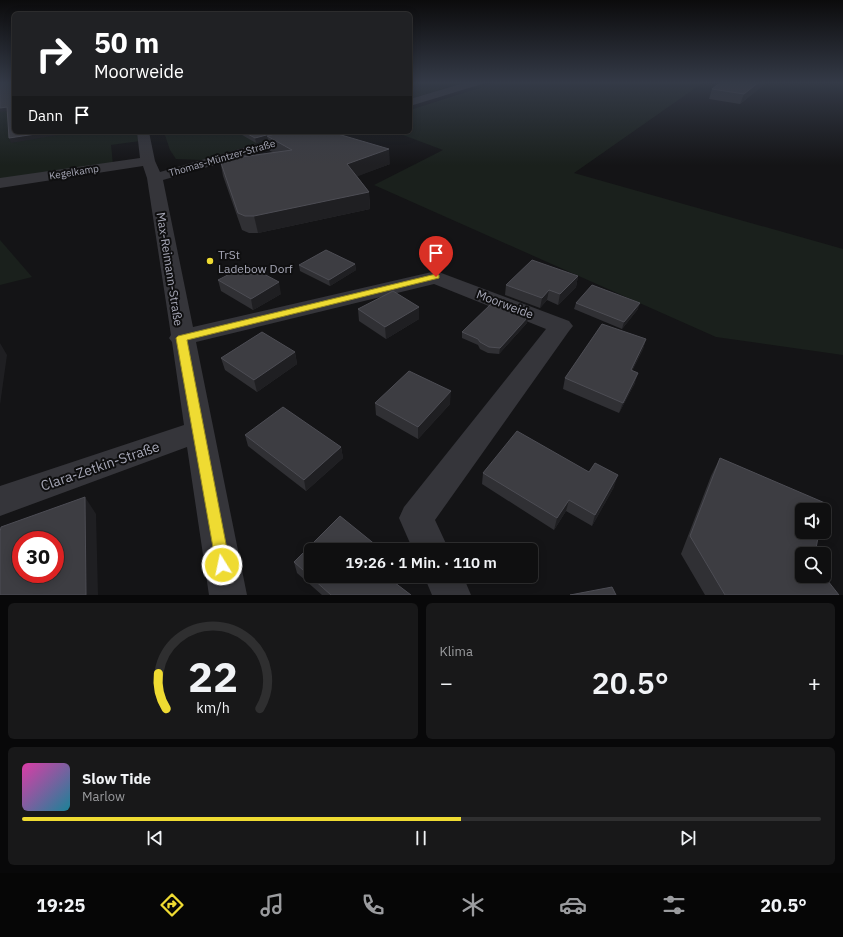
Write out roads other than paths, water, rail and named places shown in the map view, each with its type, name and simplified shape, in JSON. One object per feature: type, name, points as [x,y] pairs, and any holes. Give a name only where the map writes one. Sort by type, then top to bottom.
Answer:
[{"type":"street","name":"Max-Reimann-Straße","points":[[143,134],[152,169],[228,595]]},
{"type":"street","name":"Thomas-Müntzer-Straße","points":[[152,169],[303,134]]},
{"type":"street","name":"Kegelkamp","points":[[0,183],[152,169]]},
{"type":"street","name":"Moorweide","points":[[181,338],[436,277],[561,326],[416,518],[428,543]]},
{"type":"street","name":"Clara-Zetkin-Straße","points":[[0,501],[199,431]]},
{"type":"street","points":[[446,583],[452,595]]},
{"type":"place","name":"TrSt Ladebow Dorf","points":[[210,261]]}]
